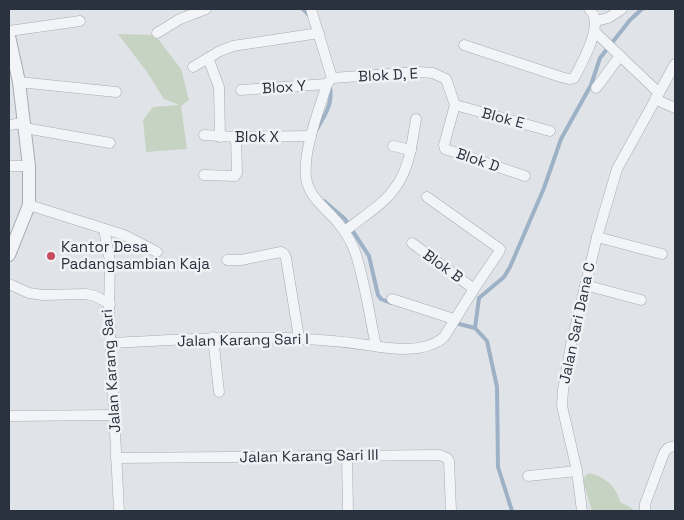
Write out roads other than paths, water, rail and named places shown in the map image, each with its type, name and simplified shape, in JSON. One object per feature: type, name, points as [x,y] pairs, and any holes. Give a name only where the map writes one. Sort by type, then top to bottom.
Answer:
[{"type":"street","points":[[157,33],[180,19],[206,9]]},
{"type":"street","points":[[311,9],[319,33],[330,81],[311,136],[306,178],[316,201],[345,231],[354,250],[376,346]]},
{"type":"street","points":[[464,45],[569,79],[574,78],[598,35],[595,16],[589,9]]},
{"type":"street","points":[[596,21],[608,18],[622,9]]},
{"type":"street","points":[[9,30],[80,22]]},
{"type":"street","points":[[193,67],[220,51],[242,44],[319,33]]},
{"type":"street","points":[[598,35],[657,96],[675,108]]},
{"type":"street","points":[[9,36],[24,125],[29,205],[9,255]]},
{"type":"street","points":[[596,88],[620,56]]},
{"type":"street","points":[[208,58],[219,87],[220,137]]},
{"type":"street","name":"Jalan Sari Dana C","points":[[582,511],[577,471],[562,398],[571,345],[597,237],[616,169],[675,64]]},
{"type":"street","name":"Blok D, E","points":[[330,81],[433,73],[446,79],[455,105]]},
{"type":"street","points":[[15,76],[116,92]]},
{"type":"street","name":"Blox Y","points":[[241,90],[330,81]]},
{"type":"street","name":"Blok E","points":[[455,105],[550,131]]},
{"type":"street","name":"Blok D","points":[[455,105],[444,145],[445,149],[526,176]]},
{"type":"street","points":[[345,231],[384,200],[397,186],[405,170],[411,150],[416,119]]},
{"type":"street","points":[[9,125],[24,125],[110,143]]},
{"type":"street","name":"Blok X","points":[[204,135],[220,137],[311,136]]},
{"type":"street","points":[[204,175],[235,176],[237,174],[236,137]]},
{"type":"street","points":[[393,146],[411,150]]},
{"type":"street","points":[[9,166],[28,166]]},
{"type":"street","name":"Jalan Karang Sari I","points":[[111,344],[213,337],[299,338],[409,348],[430,346],[437,343],[444,337],[500,249],[427,197]]},
{"type":"street","points":[[29,205],[124,235],[157,252]]},
{"type":"street","points":[[104,230],[110,261],[110,304]]},
{"type":"street","points":[[597,237],[662,254]]},
{"type":"street","name":"Blok B","points":[[412,243],[474,289]]},
{"type":"street","points":[[227,260],[240,260],[280,252],[284,254],[299,338]]},
{"type":"street","name":"Jalan Karang Sari","points":[[9,284],[43,295],[86,294],[95,296],[110,304],[119,511]]},
{"type":"street","points":[[585,285],[641,300]]},
{"type":"street","points":[[392,299],[454,319]]},
{"type":"street","points":[[213,337],[219,392]]},
{"type":"street","points":[[9,416],[114,415]]},
{"type":"street","points":[[645,511],[645,504],[664,452],[668,448],[675,446]]},
{"type":"street","points":[[347,455],[348,511]]},
{"type":"street","name":"Jalan Karang Sari III","points":[[116,458],[347,455],[444,456],[449,464],[451,511]]},
{"type":"street","points":[[528,476],[577,471]]},
{"type":"waterway","points":[[303,9],[310,16]]},
{"type":"waterway","points":[[475,328],[479,298],[504,277],[510,267],[544,188],[561,139],[591,85],[600,58],[630,20],[642,9]]},
{"type":"waterway","points":[[317,129],[329,104],[330,87]]},
{"type":"waterway","points":[[324,201],[345,219],[369,256],[378,295],[381,299],[391,303]]},
{"type":"waterway","points":[[455,323],[475,328],[487,341],[497,387],[498,467],[512,511]]},
{"type":"place","name":"Kantor Desa Padangsambian Kaja","points":[[51,256]]}]
